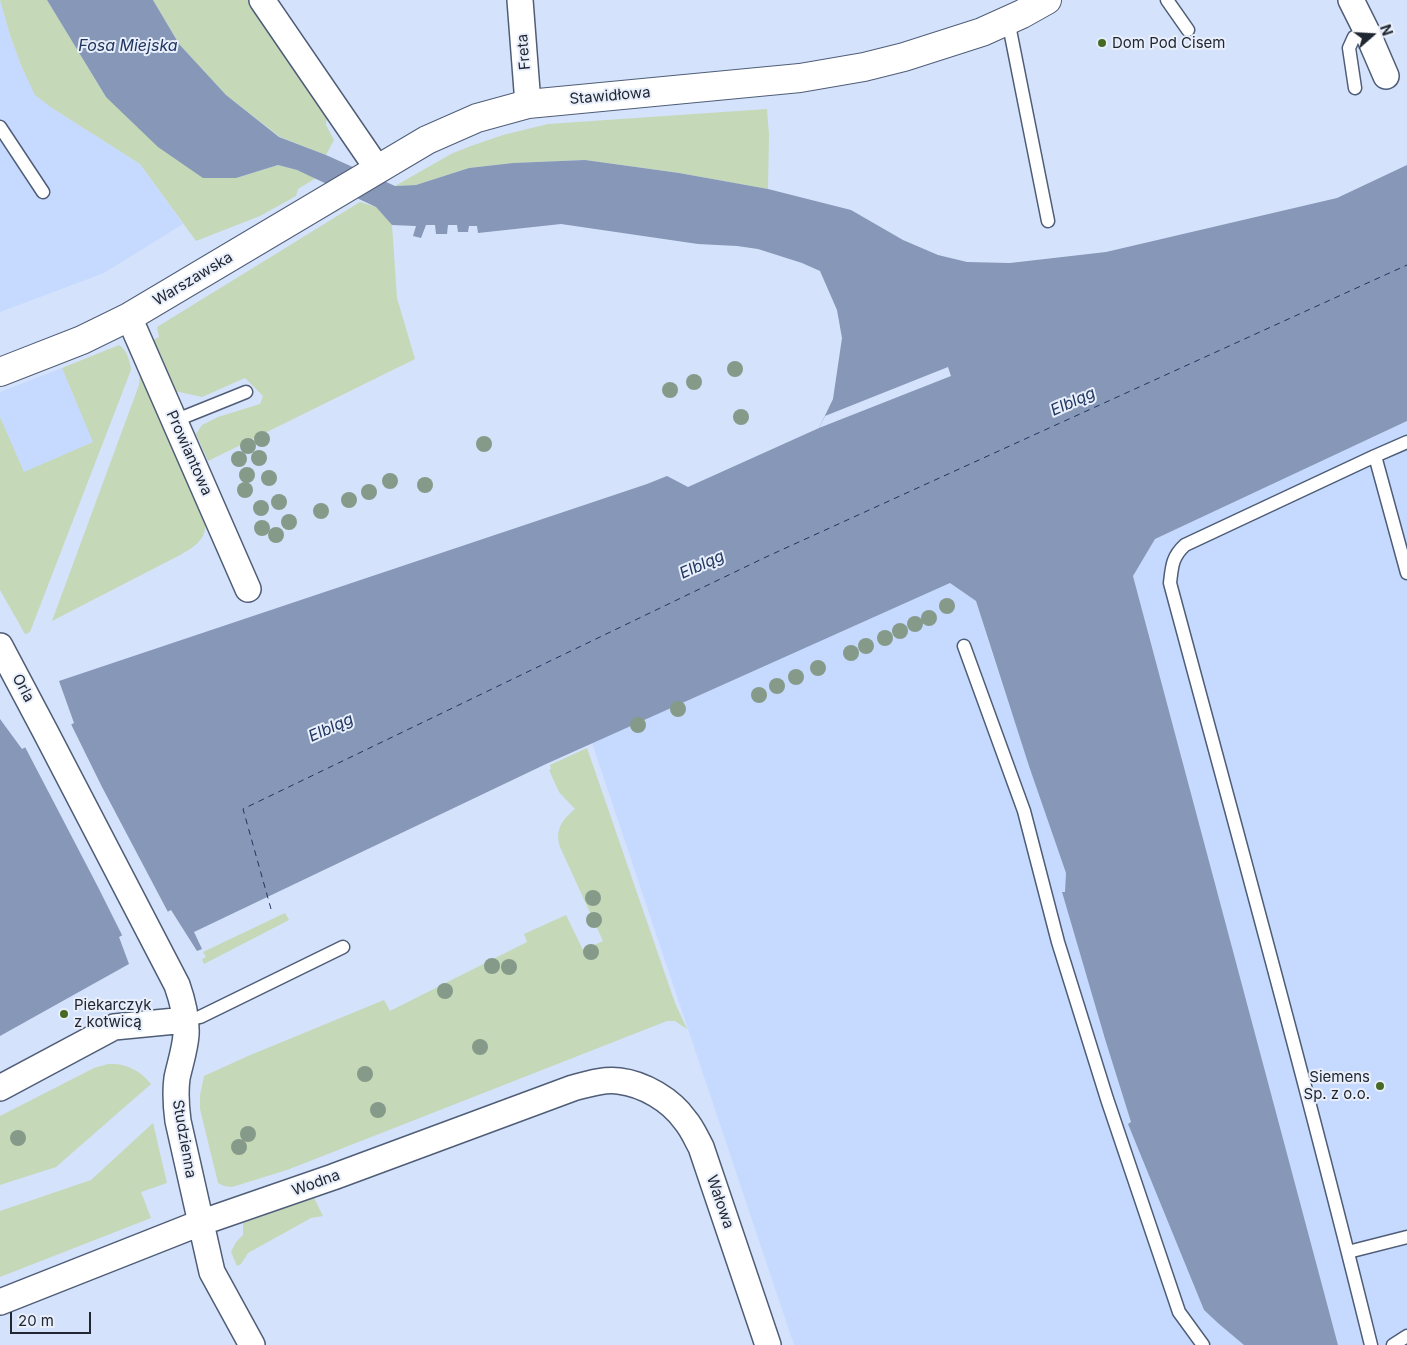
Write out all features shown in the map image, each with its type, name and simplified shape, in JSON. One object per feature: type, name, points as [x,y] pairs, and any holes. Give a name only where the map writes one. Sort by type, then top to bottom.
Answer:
[{"type":"street","points":[[262,0],[377,168]]},
{"type":"street","name":"Freta","points":[[520,0],[528,104]]},
{"type":"street","name":"Stawidłowa","points":[[377,168],[426,140],[477,118],[528,104],[800,78],[854,69],[904,57],[982,32],[1047,0]]},
{"type":"street","points":[[1350,0],[1367,32],[1386,76]]},
{"type":"street","name":"Warszawska","points":[[0,372],[82,340],[129,317],[377,168]]},
{"type":"street","name":"Prowiantowa","points":[[129,317],[248,589]]},
{"type":"street","name":"Orla","points":[[8,655],[148,930]]},
{"type":"street","name":"Studzienna","points":[[148,930],[177,985],[183,1003],[186,1037],[177,1078],[175,1098],[178,1121],[212,1272],[252,1345]]},
{"type":"street","points":[[0,1088],[114,1027],[186,1020]]},
{"type":"street","name":"Wodna","points":[[0,1302],[200,1223],[333,1177],[573,1088],[594,1082],[607,1081],[620,1081],[635,1085]]},
{"type":"street","name":"Wałowa","points":[[635,1085],[651,1092],[674,1107],[685,1119],[701,1147],[768,1345]]},
{"type":"lane","points":[[1167,0],[1188,30]]},
{"type":"lane","points":[[1008,20],[1048,221]]},
{"type":"lane","points":[[1355,88],[1349,48],[1354,37],[1367,32]]},
{"type":"lane","points":[[0,126],[43,192]]},
{"type":"lane","points":[[174,421],[246,392]]},
{"type":"lane","points":[[1371,1345],[1170,582],[1177,553],[1185,545],[1407,442]]},
{"type":"lane","points":[[1375,456],[1407,573]]},
{"type":"lane","points":[[964,646],[1024,811],[1064,961],[1107,1099],[1179,1312],[1203,1345]]},
{"type":"lane","points":[[186,1020],[200,1017],[343,947]]},
{"type":"lane","points":[[1348,1252],[1407,1237]]},
{"type":"lane","points":[[1394,1345],[1407,1336]]},
{"type":"shaded area","points":[[0,0],[21,65],[52,108],[140,164],[183,224],[104,273],[0,312]]},
{"type":"shaded area","points":[[62,368],[94,442],[24,473],[0,417],[0,392]]},
{"type":"shaded area","points":[[1407,421],[1407,1345],[1338,1345],[1133,575],[1154,539]]},
{"type":"shaded area","points":[[950,583],[976,601],[1066,873],[1065,892],[1062,892],[1131,1122],[1128,1124],[1204,1310],[1244,1345],[794,1345],[592,743]]},
{"type":"green space","points":[[0,0],[47,0],[106,97],[236,178],[278,165],[316,178],[298,189],[296,196],[260,216],[196,241],[140,164],[52,108],[35,95],[21,65]]},
{"type":"green space","points":[[153,0],[248,0],[327,116],[326,125],[334,140],[326,155],[280,137],[226,95],[179,44]]},
{"type":"green space","points":[[767,109],[769,135],[768,189],[679,173],[585,160],[513,163],[469,168],[416,185],[395,186],[451,154],[503,135],[548,124]]},
{"type":"green space","points":[[360,202],[376,207],[392,225],[397,298],[415,359],[208,461],[196,434],[202,425],[218,417],[260,404],[263,396],[245,378],[202,397],[175,391],[151,341],[159,337],[157,327]]},
{"type":"green space","points":[[119,345],[128,356],[131,370],[30,632],[25,634],[0,590],[0,417],[24,472],[93,442],[62,368]]},
{"type":"green space","points":[[140,373],[204,518],[205,530],[197,544],[182,554],[52,621],[139,385]]},
{"type":"green space","points":[[587,748],[675,1003],[687,1029],[675,1021],[667,1021],[287,1170],[232,1187],[218,1183],[200,1109],[200,1095],[204,1076],[384,1000],[390,1011],[527,942],[524,934],[566,915],[583,950],[603,941],[560,847],[558,836],[560,826],[575,809],[559,792],[549,770],[551,769],[550,765]]},
{"type":"green space","points":[[285,913],[289,920],[204,964],[202,959],[206,957],[203,952]]},
{"type":"green space","points":[[108,1064],[132,1068],[151,1084],[56,1167],[0,1185],[0,1116],[94,1068]]},
{"type":"green space","points":[[153,1123],[167,1183],[141,1192],[151,1218],[0,1277],[0,1211],[91,1180]]},
{"type":"green space","points":[[314,1198],[323,1216],[311,1218],[248,1253],[241,1264],[237,1266],[231,1252],[236,1242],[243,1235],[243,1223]]},
{"type":"water","points":[[47,0],[153,0],[179,44],[226,95],[279,137],[326,155],[395,186],[416,185],[469,168],[513,163],[585,160],[679,173],[768,189],[851,210],[903,240],[938,255],[967,262],[1010,263],[1106,252],[1337,198],[1407,165],[1407,421],[1155,539],[1133,576],[1338,1345],[1244,1345],[1204,1310],[1128,1124],[1131,1122],[1062,892],[1065,892],[1066,873],[1029,766],[976,601],[950,583],[546,764],[194,932],[202,949],[197,951],[171,910],[119,937],[129,964],[0,1036],[0,719],[22,749],[74,723],[59,681],[667,476],[688,487],[819,428],[833,399],[842,338],[837,310],[820,271],[802,263],[758,249],[698,244],[561,224],[478,233],[477,226],[469,226],[468,232],[458,232],[457,225],[448,225],[447,234],[436,234],[435,225],[426,225],[421,238],[413,236],[416,226],[392,225],[376,207],[297,170],[278,165],[236,178],[203,178],[158,147],[106,97]]},
{"type":"pier","points":[[948,367],[951,376],[819,428],[825,416]]},
{"type":"pier","points":[[70,722],[169,914],[123,937],[24,745]]},
{"type":"ferry route","points":[[271,909],[243,809],[766,557],[1407,265]]},
{"type":"place","name":"Dom Pod Cisem","points":[[1102,43]]},
{"type":"place","name":"Piekarczyk z kotwicą","points":[[64,1014]]},
{"type":"place","name":"Siemens Sp. z o.o.","points":[[1380,1086]]},
{"type":"water label","name":"Fosa Miejska","points":[[128,46]]},
{"type":"water label","name":"Elbląg","points":[[1073,402]]},
{"type":"water label","name":"Elbląg","points":[[702,565]]},
{"type":"water label","name":"Elbląg","points":[[331,728]]}]
